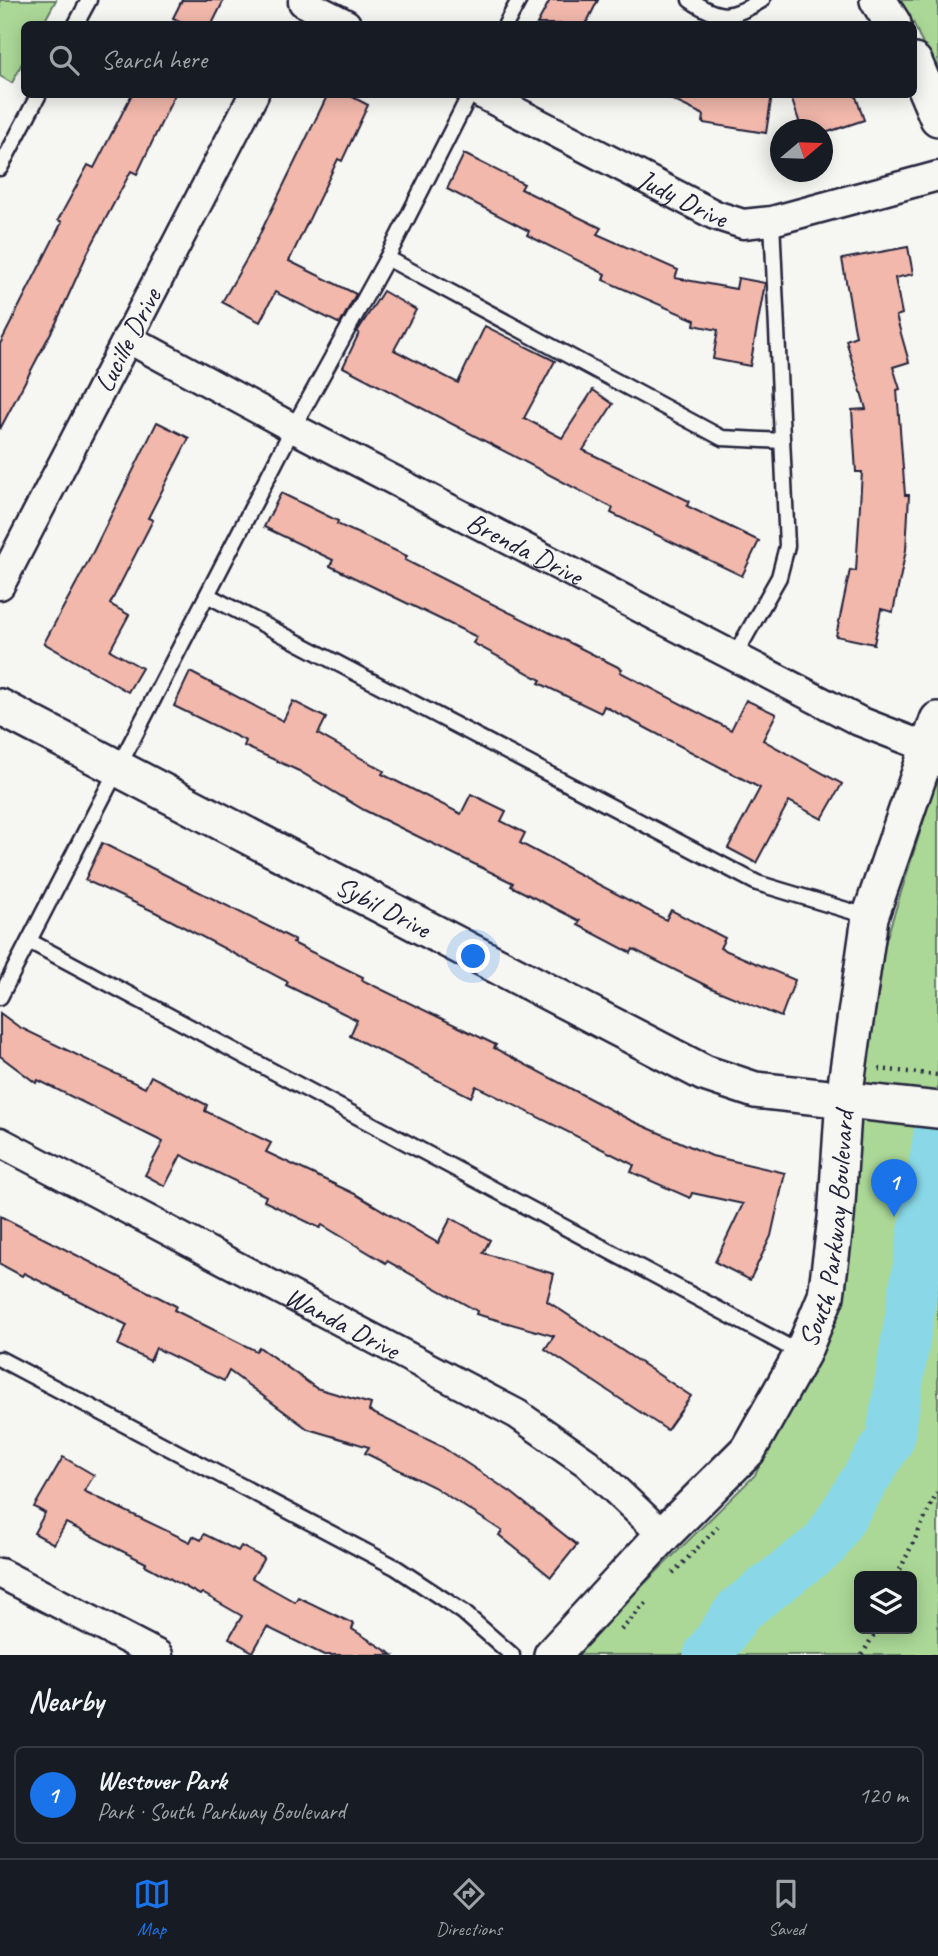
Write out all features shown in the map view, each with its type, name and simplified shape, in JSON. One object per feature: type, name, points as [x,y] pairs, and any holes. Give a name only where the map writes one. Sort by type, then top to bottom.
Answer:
[{"type":"street","points":[[877,0],[891,21]]},
{"type":"street","points":[[299,9],[337,21]]},
{"type":"street","points":[[917,69],[938,118]]},
{"type":"street","name":"Lucille Drive","points":[[0,585],[252,98]]},
{"type":"street","name":"Judy Drive","points":[[490,98],[715,215],[743,224],[772,221],[938,176]]},
{"type":"street","name":"Brenda Drive","points":[[127,338],[293,428],[859,721],[933,734]]},
{"type":"street","name":"Sybil Drive","points":[[0,707],[705,1073],[755,1090],[864,1089],[938,1110]]},
{"type":"street","name":"South Parkway Boulevard","points":[[552,1655],[663,1535],[748,1450],[802,1354],[826,1296],[836,1218],[864,1089],[870,917],[933,734]]},
{"type":"street","name":"Wanda Drive","points":[[0,1142],[517,1414],[587,1463],[663,1535]]},
{"type":"street","points":[[0,1573],[158,1655]]},
{"type":"lane","points":[[78,21],[89,0]]},
{"type":"lane","points":[[508,21],[519,0]]},
{"type":"lane","points":[[690,0],[703,9],[724,16],[738,15],[762,0]]},
{"type":"lane","points":[[0,168],[37,98]]},
{"type":"lane","points":[[0,997],[209,596],[293,428],[387,258],[468,98]]},
{"type":"lane","points":[[735,655],[779,577],[787,546],[772,221]]},
{"type":"lane","points":[[387,258],[722,438],[782,441]]},
{"type":"lane","points":[[209,596],[757,883],[870,917]]},
{"type":"lane","points":[[29,941],[802,1354]]},
{"type":"lane","points":[[0,1359],[395,1567],[463,1612],[512,1655]]},
{"type":"path","points":[[864,1089],[938,1075]]},
{"type":"path","points":[[899,1571],[938,1491]]},
{"type":"path","points":[[664,1583],[711,1536]]},
{"type":"path","points":[[613,1638],[656,1593]]},
{"type":"path","points":[[862,1655],[874,1634]]},
{"type":"green space","points":[[0,0],[56,0],[45,21],[21,21],[21,65],[12,83],[0,76]]},
{"type":"green space","points":[[897,0],[938,0],[938,80],[917,31],[917,21],[912,21]]},
{"type":"green space","points":[[938,775],[938,1655],[572,1655],[755,1475],[840,1301],[860,1134],[869,994]]},
{"type":"building","points":[[182,0],[224,0],[214,21],[180,21],[173,18]]},
{"type":"building","points":[[550,0],[598,0],[588,21],[539,21]]},
{"type":"building","points":[[130,98],[173,98],[137,174],[131,171],[88,252],[56,323],[0,429],[0,344],[62,222],[58,220],[88,165],[94,168]]},
{"type":"building","points":[[326,98],[355,98],[368,105],[342,161],[338,159],[289,261],[356,294],[340,324],[275,292],[260,322],[222,302],[253,248]]},
{"type":"building","points":[[668,98],[771,98],[766,133],[703,123],[704,115]]},
{"type":"building","points":[[791,98],[856,98],[864,120],[833,130],[833,119],[798,119]]},
{"type":"building","points":[[464,154],[524,184],[521,189],[601,228],[597,234],[678,270],[675,278],[736,289],[738,278],[765,283],[750,366],[713,359],[718,330],[694,325],[695,320],[603,280],[605,274],[527,235],[529,231],[447,189]]},
{"type":"building","points":[[908,247],[913,274],[895,278],[902,314],[896,316],[909,362],[893,367],[900,389],[897,390],[905,495],[909,495],[906,550],[893,612],[881,609],[874,644],[836,636],[850,570],[856,571],[862,472],[856,472],[852,410],[866,409],[846,340],[856,336],[842,259]]},
{"type":"building","points":[[383,291],[416,310],[394,350],[458,383],[485,326],[555,361],[524,418],[562,438],[593,390],[613,404],[583,450],[689,501],[687,506],[759,541],[742,576],[611,513],[613,508],[343,367],[359,333],[357,332]]},
{"type":"building","points":[[157,422],[189,438],[148,518],[153,520],[110,604],[129,615],[110,650],[142,668],[128,692],[44,643],[90,558]]},
{"type":"building","points":[[281,493],[338,521],[337,524],[407,556],[405,560],[622,669],[620,672],[731,730],[746,700],[776,714],[763,740],[842,784],[822,819],[789,801],[756,863],[728,848],[760,788],[604,706],[601,713],[539,683],[541,680],[473,643],[477,637],[330,566],[333,560],[264,527]]},
{"type":"building","points":[[190,672],[283,721],[293,701],[326,718],[318,734],[384,771],[382,774],[461,814],[471,794],[506,811],[501,821],[525,833],[520,843],[666,920],[671,910],[725,938],[720,948],[795,980],[781,1017],[711,988],[633,949],[631,953],[578,925],[580,921],[511,886],[513,883],[364,810],[299,771],[244,746],[246,741],[174,706]]},
{"type":"building","points":[[102,843],[295,940],[293,943],[363,977],[362,980],[496,1045],[494,1048],[630,1120],[712,1156],[785,1173],[771,1236],[750,1280],[715,1262],[743,1204],[692,1193],[690,1198],[631,1172],[634,1165],[476,1086],[471,1097],[350,1036],[357,1020],[286,985],[288,982],[155,912],[85,880]]},
{"type":"building","points":[[0,1013],[19,1027],[145,1088],[151,1076],[207,1105],[205,1111],[271,1143],[266,1152],[355,1194],[438,1243],[451,1218],[490,1240],[483,1253],[554,1274],[547,1301],[691,1396],[667,1430],[545,1349],[554,1336],[476,1314],[477,1311],[387,1261],[386,1263],[322,1225],[320,1228],[264,1201],[266,1196],[181,1155],[165,1186],[145,1175],[163,1142],[38,1080],[36,1083],[0,1056]]},
{"type":"building","points":[[0,1216],[176,1306],[174,1310],[256,1351],[259,1347],[316,1388],[371,1404],[369,1411],[439,1445],[512,1493],[577,1545],[551,1577],[499,1535],[502,1531],[434,1487],[365,1453],[369,1447],[308,1429],[229,1371],[224,1381],[156,1348],[150,1361],[118,1345],[127,1325],[24,1273],[22,1276],[0,1264]]},
{"type":"building","points":[[63,1457],[94,1475],[84,1491],[190,1542],[193,1536],[201,1540],[204,1534],[238,1551],[241,1546],[264,1558],[252,1578],[295,1602],[298,1597],[354,1624],[352,1629],[393,1655],[324,1655],[267,1627],[253,1652],[229,1638],[242,1616],[202,1593],[200,1595],[145,1565],[146,1563],[66,1523],[54,1544],[34,1533],[45,1513],[34,1507]]},
{"type":"waterway","points":[[708,1655],[739,1610],[825,1544],[890,1439],[938,1133]]},
{"type":"place","name":"Westover Park","points":[[894,1217]]}]
